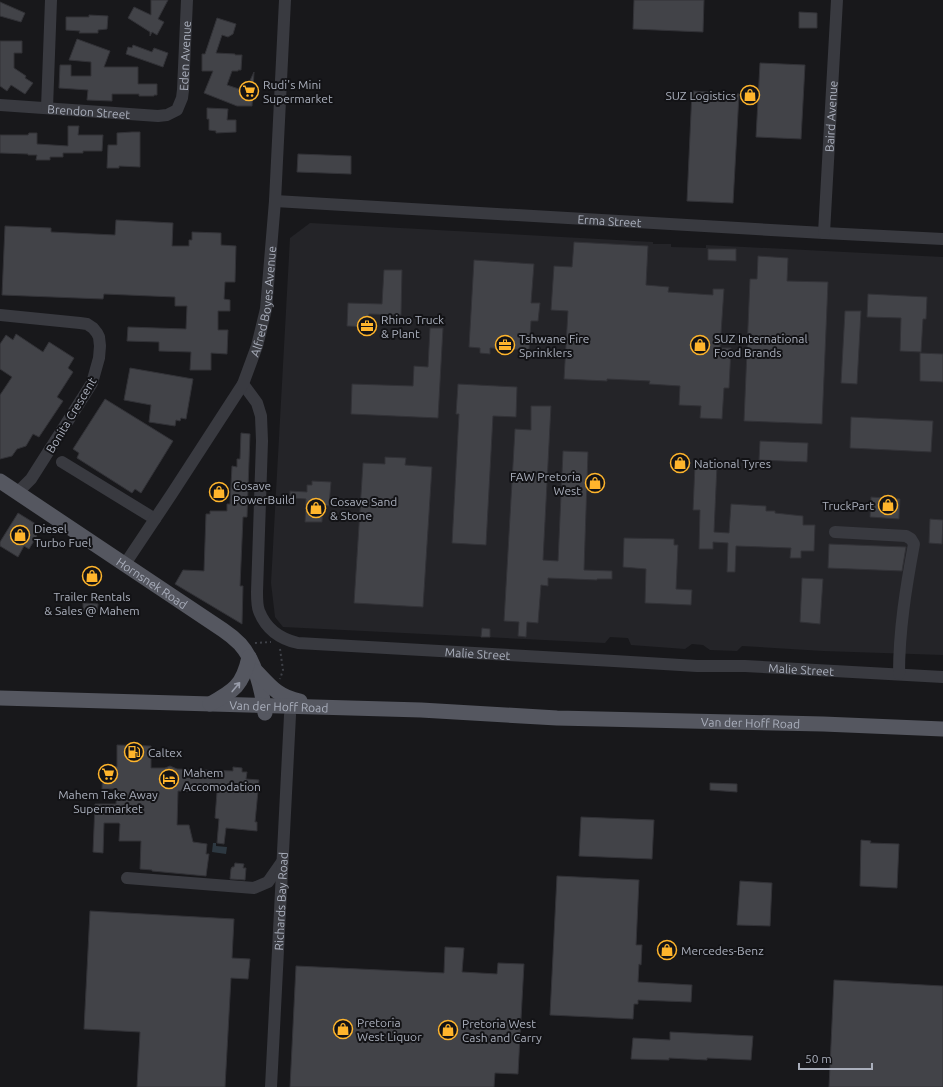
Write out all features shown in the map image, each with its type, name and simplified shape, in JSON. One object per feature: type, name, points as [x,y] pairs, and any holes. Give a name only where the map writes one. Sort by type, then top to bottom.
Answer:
[{"type":"main road","name":"Hornsnek Road","points":[[0,481],[223,630],[240,644],[252,663],[265,710]]},
{"type":"main road","points":[[209,705],[233,690],[252,663],[276,692],[288,699],[341,708]]},
{"type":"main road","name":"Van der Hoff Road","points":[[0,698],[172,707],[209,705],[265,710],[290,715],[487,720],[557,718]]},
{"type":"main road","name":"Van der Hoff Road","points":[[0,704],[265,710],[341,708],[421,710],[557,718],[823,724],[943,729]]},
{"type":"street","points":[[48,108],[51,0]]},
{"type":"street","name":"Eden Avenue","points":[[177,110],[182,98],[183,90],[186,0]]},
{"type":"street","name":"Alfred Boyes Avenue","points":[[124,564],[243,384],[257,346],[266,309],[275,201],[285,0]]},
{"type":"street","name":"Baird Avenue","points":[[824,233],[837,0]]},
{"type":"street","name":"Brendon Street","points":[[0,106],[158,116],[167,115],[177,110]]},
{"type":"street","name":"Erma Street","points":[[275,201],[943,239]]},
{"type":"street","name":"Bonita Crescent","points":[[0,316],[80,322],[87,324],[97,333],[100,346],[97,370],[92,383],[31,479],[17,492]]},
{"type":"street","name":"Malie Street","points":[[243,384],[257,403],[261,416],[262,441],[257,592],[258,610],[267,626],[284,641],[697,666],[745,666],[943,677]]},
{"type":"street","points":[[62,462],[155,519]]},
{"type":"street","points":[[834,532],[906,536],[911,539],[914,544],[903,605],[899,648],[899,674]]},
{"type":"street","name":"Richards Bay Road","points":[[271,1087],[290,715]]},
{"type":"street","points":[[127,878],[254,888],[268,882],[283,862]]},
{"type":"path","points":[[240,644],[284,641],[283,670],[276,692]]},
{"type":"shaded area","points":[[310,223],[653,242],[653,244],[671,244],[671,247],[706,248],[706,245],[943,257],[943,655],[823,651],[742,646],[737,651],[710,650],[703,645],[692,644],[685,649],[631,645],[628,638],[610,637],[605,643],[283,627],[275,617],[271,583],[290,238]]},
{"type":"shaded area","points":[[213,843],[216,843],[216,846],[227,847],[226,854],[212,852]]},
{"type":"building","points":[[151,0],[168,0],[158,19],[164,22],[157,35],[152,32],[150,36],[150,32],[128,18],[134,7],[151,15]]},
{"type":"building","points":[[634,0],[704,0],[703,32],[633,29]]},
{"type":"building","points":[[0,2],[25,13],[21,22],[0,16]]},
{"type":"building","points":[[799,12],[817,13],[817,28],[799,28]]},
{"type":"building","points":[[89,15],[108,16],[107,29],[98,30],[98,33],[79,33],[80,31],[66,30],[66,17],[89,17]]},
{"type":"building","points":[[217,18],[236,24],[233,34],[228,37],[222,35],[216,53],[242,55],[241,70],[232,71],[227,85],[245,91],[254,72],[252,106],[237,106],[204,93],[213,71],[202,71],[202,54],[205,54]]},
{"type":"building","points":[[77,39],[110,51],[104,67],[138,67],[138,84],[157,84],[157,95],[139,96],[139,94],[112,94],[112,101],[87,100],[88,90],[59,88],[60,65],[71,65],[71,76],[91,76],[91,62],[69,60]]},
{"type":"building","points":[[0,41],[22,41],[22,53],[14,53],[14,68],[33,83],[25,94],[11,85],[7,91],[0,86]]},
{"type":"building","points":[[133,45],[152,52],[154,48],[168,53],[163,67],[126,54],[128,47],[132,48]]},
{"type":"building","points":[[760,63],[805,65],[801,139],[756,137]]},
{"type":"building","points":[[692,91],[739,94],[733,203],[687,201]]},
{"type":"building","points":[[207,108],[228,109],[227,120],[236,120],[236,132],[216,133],[216,131],[209,130]]},
{"type":"building","points":[[68,126],[79,126],[78,135],[103,135],[102,151],[63,153],[63,157],[50,157],[50,160],[36,160],[37,155],[0,153],[0,135],[28,135],[29,133],[37,133],[37,144],[68,146]]},
{"type":"building","points":[[140,132],[140,167],[119,166],[119,168],[107,168],[108,145],[117,145],[117,133]]},
{"type":"building","points":[[298,154],[351,156],[351,174],[297,172]]},
{"type":"building","points":[[116,220],[173,223],[172,246],[189,246],[189,240],[192,240],[192,232],[221,233],[221,245],[236,246],[235,282],[225,282],[224,299],[230,300],[230,311],[218,311],[218,330],[228,330],[227,354],[211,353],[211,370],[190,370],[191,352],[159,351],[159,342],[127,341],[128,327],[186,329],[187,306],[175,306],[175,297],[104,294],[103,299],[2,295],[5,226],[51,228],[51,232],[115,235]]},
{"type":"building","points":[[574,242],[648,246],[646,285],[669,287],[668,292],[713,295],[713,289],[724,289],[720,348],[731,348],[729,388],[724,388],[722,419],[700,418],[701,406],[679,405],[680,386],[649,384],[650,381],[564,379],[568,311],[551,310],[554,266],[572,267]]},
{"type":"building","points":[[708,249],[736,249],[736,261],[708,260]]},
{"type":"building","points":[[758,256],[788,258],[787,281],[828,282],[822,424],[744,421],[750,279],[757,279]]},
{"type":"building","points":[[474,260],[534,264],[531,303],[540,303],[538,321],[531,321],[529,350],[490,348],[490,354],[480,353],[480,348],[469,347]]},
{"type":"building","points":[[384,270],[402,270],[401,315],[369,314],[369,327],[347,326],[348,303],[382,304]]},
{"type":"building","points":[[868,294],[927,297],[926,319],[923,319],[921,352],[900,351],[901,318],[867,317]]},
{"type":"building","points":[[845,311],[861,311],[857,384],[841,383]]},
{"type":"building","points":[[430,328],[443,328],[438,418],[351,414],[352,384],[413,386],[414,366],[428,367]]},
{"type":"building","points":[[16,334],[43,352],[49,342],[74,358],[68,368],[73,372],[57,397],[63,401],[39,437],[33,434],[26,446],[17,449],[12,456],[0,459],[0,395],[12,377],[0,369],[0,344],[6,335],[13,340]]},
{"type":"building","points":[[920,353],[943,354],[943,382],[920,381]]},
{"type":"building","points":[[130,368],[193,379],[186,419],[181,418],[180,421],[176,420],[175,426],[149,422],[151,405],[124,400]]},
{"type":"building","points":[[458,384],[517,387],[516,417],[493,416],[486,545],[452,543],[459,414],[456,414]]},
{"type":"building","points":[[105,399],[173,441],[141,493],[135,489],[132,493],[77,458],[79,453],[73,449]]},
{"type":"building","points":[[531,406],[551,406],[543,560],[558,561],[563,451],[588,452],[584,570],[612,571],[612,579],[597,580],[548,578],[548,586],[541,585],[538,623],[527,622],[526,637],[518,636],[519,622],[504,621],[515,429],[531,430]]},
{"type":"building","points":[[851,417],[933,421],[931,452],[850,448]]},
{"type":"building","points":[[241,433],[250,434],[247,517],[243,517],[240,586],[243,586],[242,624],[175,584],[183,570],[204,571],[206,514],[210,514],[210,511],[227,511],[227,504],[230,504],[232,466],[237,467],[237,459],[240,459]]},
{"type":"building","points":[[760,441],[808,443],[807,462],[759,460]]},
{"type":"building","points":[[385,457],[406,458],[405,465],[432,467],[423,607],[354,603],[363,463],[385,464]]},
{"type":"building","points":[[695,464],[717,465],[714,532],[729,533],[731,504],[766,506],[766,511],[775,511],[775,513],[803,516],[803,525],[815,525],[814,551],[801,551],[801,558],[790,558],[791,548],[736,546],[735,572],[727,572],[728,543],[713,542],[713,549],[699,549],[700,510],[693,510]]},
{"type":"building","points":[[312,481],[331,482],[329,506],[323,505],[322,522],[305,522],[306,499],[290,498],[290,491],[307,492],[307,485],[312,485]]},
{"type":"building","points":[[871,497],[900,499],[899,519],[870,517]]},
{"type":"building","name":"Diesel Turbo Fuel","points":[[18,513],[39,526],[34,534],[37,536],[29,549],[24,546],[18,557],[0,546],[0,542]]},
{"type":"building","points":[[930,519],[943,520],[942,544],[929,543]]},
{"type":"building","points":[[624,538],[674,539],[674,545],[678,545],[676,589],[692,590],[691,605],[645,603],[646,569],[623,567]]},
{"type":"building","points":[[829,544],[906,547],[902,571],[828,568]]},
{"type":"building","points":[[802,578],[823,579],[820,624],[800,622]]},
{"type":"building","points":[[83,603],[98,604],[97,612],[83,611]]},
{"type":"building","points":[[482,628],[490,629],[490,637],[481,637]]},
{"type":"building","points":[[117,745],[151,746],[151,768],[165,768],[170,766],[177,769],[233,771],[233,767],[242,768],[242,772],[247,772],[246,779],[259,780],[255,822],[257,822],[257,831],[226,828],[224,844],[217,843],[219,819],[215,818],[217,792],[178,791],[177,825],[189,825],[193,842],[207,844],[206,854],[209,854],[206,876],[140,869],[141,841],[119,841],[119,823],[104,823],[103,853],[93,852],[95,804],[116,804],[117,789],[102,789],[103,766],[117,767]]},
{"type":"building","points":[[710,783],[737,784],[737,792],[710,790]]},
{"type":"building","points":[[581,817],[654,820],[652,859],[579,856]]},
{"type":"building","points":[[861,840],[871,841],[870,843],[899,844],[897,888],[860,886]]},
{"type":"building","points":[[235,863],[244,864],[243,868],[246,868],[245,880],[230,879],[231,869],[234,867]]},
{"type":"building","points":[[557,876],[639,880],[636,945],[642,945],[638,982],[692,985],[691,1002],[638,1000],[638,1004],[634,1004],[633,1019],[550,1015]]},
{"type":"building","points":[[740,881],[772,883],[770,926],[737,925]]},
{"type":"building","points":[[90,911],[234,919],[232,958],[250,959],[248,979],[231,978],[225,1087],[137,1087],[140,1032],[84,1029]]},
{"type":"building","points":[[445,947],[464,948],[462,972],[497,974],[498,963],[524,964],[518,1074],[495,1073],[494,1087],[290,1087],[296,966],[444,973]]},
{"type":"building","points":[[834,980],[943,986],[943,1087],[829,1087]]},
{"type":"building","points":[[670,1032],[753,1036],[751,1060],[707,1058],[707,1060],[669,1058],[669,1060],[631,1059],[633,1038],[670,1040]]},
{"type":"place","name":"Rudi's Mini Supermarket","points":[[249,91]]},
{"type":"place","name":"SUZ Logistics","points":[[750,95]]},
{"type":"place","name":"Rhino Truck & Plant","points":[[367,326]]},
{"type":"place","name":"Tshwane Fire Sprinklers","points":[[505,345]]},
{"type":"place","name":"SUZ International Food Brands","points":[[700,345]]},
{"type":"place","name":"National Tyres","points":[[680,463]]},
{"type":"place","name":"FAW Pretoria West","points":[[595,483]]},
{"type":"place","name":"Cosave PowerBuild","points":[[219,492]]},
{"type":"place","name":"TruckPart","points":[[888,505]]},
{"type":"place","name":"Cosave Sand & Stone","points":[[316,508]]},
{"type":"place","name":"Diesel Turbo Fuel","points":[[20,535]]},
{"type":"place","name":"Trailer Rentals & Sales @ Mahem","points":[[92,576]]},
{"type":"place","name":"Caltex","points":[[134,752]]},
{"type":"place","name":"Mahem Take Away Supermarket","points":[[108,774]]},
{"type":"place","name":"Mahem Accomodation","points":[[169,779]]},
{"type":"place","name":"Mercedes-Benz","points":[[667,950]]},
{"type":"place","name":"Pretoria West Liquor","points":[[343,1029]]},
{"type":"place","name":"Pretoria West Cash and Carry","points":[[448,1030]]}]
